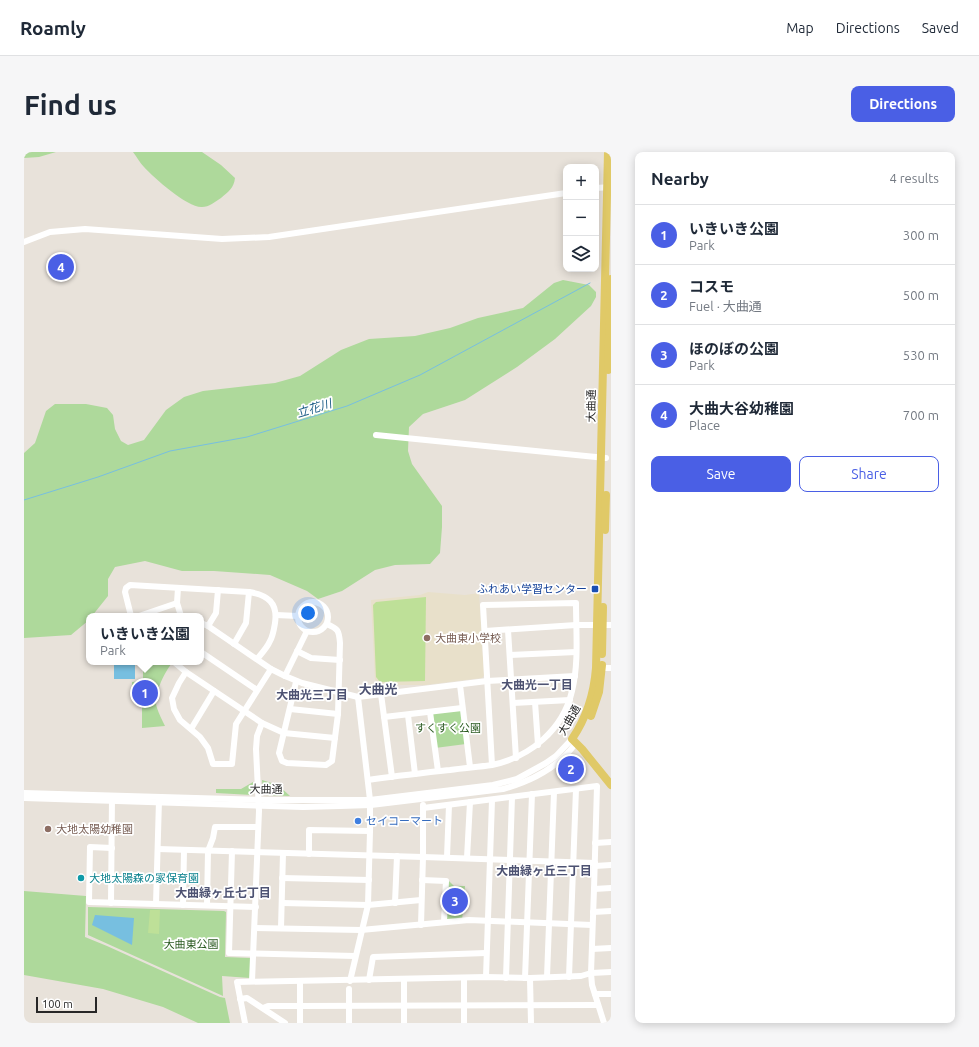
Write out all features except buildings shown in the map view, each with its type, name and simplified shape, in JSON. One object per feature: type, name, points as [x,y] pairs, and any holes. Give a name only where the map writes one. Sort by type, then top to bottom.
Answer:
[{"type":"main road","name":"大曲通","points":[[574,741],[588,724],[596,705],[602,668],[604,625],[603,458],[609,187],[608,152]]},
{"type":"main road","name":"大曲通","points":[[603,458],[611,279]]},
{"type":"main road","name":"大曲通","points":[[574,741],[584,720],[594,690],[604,625]]},
{"type":"main road","points":[[574,741],[611,784]]},
{"type":"street","points":[[599,188],[609,187]]},
{"type":"street","points":[[24,242],[50,232],[85,229],[222,239],[269,237],[563,193]]},
{"type":"street","points":[[376,435],[603,458]]},
{"type":"street","points":[[130,613],[125,592],[126,588],[130,585],[261,594],[274,604],[276,615],[271,640],[257,659]]},
{"type":"street","points":[[178,588],[177,603],[179,613]]},
{"type":"street","points":[[208,626],[216,613],[218,590]]},
{"type":"street","points":[[234,644],[246,623],[249,592]]},
{"type":"street","points":[[315,602],[324,606],[328,615],[326,624],[324,628],[316,632],[307,631],[300,625],[298,616],[302,607],[306,604],[315,602]]},
{"type":"street","points":[[148,613],[177,603]]},
{"type":"street","points":[[368,780],[492,765],[516,758],[538,745],[550,733],[561,718],[570,700],[575,676],[576,603],[483,605],[492,765]]},
{"type":"street","points":[[276,615],[298,616]]},
{"type":"street","points":[[204,624],[271,669],[296,682],[358,696],[487,681],[575,676]]},
{"type":"street","points":[[296,682],[279,753],[282,761],[287,763],[326,765],[332,762],[338,714],[340,693],[340,633],[336,628],[326,624]]},
{"type":"street","points":[[485,631],[576,625],[604,625]]},
{"type":"street","points":[[508,630],[516,758]]},
{"type":"street","points":[[285,676],[307,631]]},
{"type":"street","points":[[297,651],[311,658],[340,660]]},
{"type":"street","points":[[510,656],[576,652]]},
{"type":"street","points":[[204,654],[257,690]]},
{"type":"street","points":[[178,665],[262,723],[284,733],[335,738]]},
{"type":"street","points":[[602,668],[611,668]]},
{"type":"street","points":[[186,672],[172,698],[174,709],[180,720],[200,737],[208,748],[213,764],[232,764],[236,724],[271,669]]},
{"type":"street","points":[[460,684],[470,767]]},
{"type":"street","points":[[191,729],[214,691]]},
{"type":"street","points":[[381,694],[392,777]]},
{"type":"street","points":[[350,981],[368,905],[369,880],[371,802],[358,696]]},
{"type":"street","points":[[513,703],[570,700]]},
{"type":"street","points":[[535,702],[538,745]]},
{"type":"street","points":[[384,717],[462,708]]},
{"type":"street","points":[[290,709],[338,714]]},
{"type":"street","points":[[430,712],[438,771]]},
{"type":"street","points":[[408,715],[415,774]]},
{"type":"street","points":[[252,981],[259,802],[256,749],[257,736],[262,723]]},
{"type":"street","name":"大曲通","points":[[24,798],[160,799],[259,802],[302,806],[422,800],[503,789],[520,784],[548,770],[566,756],[574,741]]},
{"type":"street","name":"大曲通","points":[[371,802],[497,784],[517,779],[546,763],[574,741]]},
{"type":"street","points":[[423,808],[597,786],[591,973],[595,994],[604,1023]]},
{"type":"street","points":[[569,977],[576,789]]},
{"type":"street","points":[[547,977],[554,792]]},
{"type":"street","name":"大曲通","points":[[24,793],[112,798]]},
{"type":"street","points":[[531,1023],[528,978],[527,922],[532,794]]},
{"type":"street","points":[[506,978],[512,797]]},
{"type":"street","points":[[111,903],[112,798]]},
{"type":"street","points":[[156,904],[160,799]]},
{"type":"street","points":[[421,925],[423,856],[422,800]]},
{"type":"street","points":[[486,977],[492,800]]},
{"type":"street","points":[[467,858],[470,802]]},
{"type":"street","points":[[447,857],[449,805]]},
{"type":"street","points":[[206,906],[208,851],[215,827],[258,828]]},
{"type":"street","points":[[309,854],[309,830],[370,831]]},
{"type":"street","points":[[595,844],[611,842]]},
{"type":"street","points":[[112,848],[90,847],[88,902],[256,907]]},
{"type":"street","points":[[158,849],[423,856],[611,865]]},
{"type":"street","points":[[183,905],[184,850]]},
{"type":"street","points":[[232,851],[229,953],[355,956]]},
{"type":"street","points":[[281,928],[283,853]]},
{"type":"street","points":[[395,903],[397,856]]},
{"type":"street","points":[[282,878],[369,880]]},
{"type":"street","points":[[111,879],[157,880]]},
{"type":"street","points":[[422,880],[446,881],[444,922]]},
{"type":"street","points":[[594,889],[611,888]]},
{"type":"street","points":[[282,903],[368,905],[421,900]]},
{"type":"street","points":[[593,912],[611,911]]},
{"type":"street","points":[[255,928],[362,930],[469,920],[592,925]]},
{"type":"street","points":[[592,949],[611,948]]},
{"type":"street","points":[[369,980],[373,957],[486,954]]},
{"type":"street","points":[[245,1023],[237,982],[350,981],[486,977],[569,977],[591,973],[611,972]]},
{"type":"street","points":[[464,978],[464,1023]]},
{"type":"street","points":[[404,979],[404,1023]]},
{"type":"street","points":[[300,982],[300,1023]]},
{"type":"street","points":[[349,989],[349,1023]]},
{"type":"street","points":[[595,994],[611,994]]},
{"type":"street","points":[[240,999],[247,998],[285,1023]]},
{"type":"street","points":[[263,1008],[268,1006],[598,1005]]},
{"type":"shaded area","name":"大曲東小学校","points":[[428,592],[465,595],[479,593],[484,675],[482,678],[425,685],[381,685],[375,680],[371,600],[420,595]]},
{"type":"green space","points":[[24,152],[56,152],[39,157],[24,158]]},
{"type":"green space","points":[[133,152],[202,152],[221,165],[235,178],[232,187],[221,198],[205,207],[196,206],[180,198],[163,185],[141,164]]},
{"type":"green space","points":[[563,280],[589,285],[596,292],[596,297],[591,306],[555,339],[517,367],[465,400],[423,414],[409,427],[408,451],[412,464],[442,506],[440,553],[430,564],[395,565],[375,570],[342,591],[318,599],[307,591],[270,575],[214,571],[182,571],[145,561],[115,567],[108,579],[108,596],[94,613],[86,613],[86,622],[71,635],[24,638],[24,453],[35,443],[46,411],[55,404],[86,404],[107,408],[113,415],[115,429],[121,441],[128,445],[144,440],[166,410],[184,397],[203,391],[275,383],[300,376],[341,350],[369,339],[415,336],[450,328],[478,318],[523,308],[554,283]]},
{"type":"green space","points":[[426,597],[425,681],[380,682],[376,677],[373,605],[376,602]]},
{"type":"green space","points":[[143,665],[171,665],[163,678],[158,691],[156,703],[165,726],[142,728],[142,697],[132,697],[132,682],[143,681]]},
{"type":"green space","name":"すくすく公園","points":[[462,708],[466,744],[435,748],[430,712]]},
{"type":"green space","points":[[262,780],[278,785],[290,796],[265,795],[263,792]]},
{"type":"green space","points":[[253,782],[254,792],[252,795],[216,793],[216,789],[241,789]]},
{"type":"green space","points":[[447,879],[454,886],[465,886],[462,921],[444,922]]},
{"type":"green space","points":[[24,891],[86,896],[85,937],[225,998],[230,1023],[198,1023],[163,1007],[103,989],[24,975]]},
{"type":"green space","name":"大曲東公園","points":[[88,907],[224,911],[226,912],[225,957],[250,958],[250,978],[222,976],[223,996],[88,935]]},
{"type":"green space","points":[[150,910],[160,910],[159,934],[148,933]]},
{"type":"water","points":[[114,665],[135,665],[135,679],[114,679]]},
{"type":"water","points":[[95,915],[134,918],[132,945],[92,925]]},
{"type":"waterway","name":"立花川","points":[[24,500],[98,477],[170,451],[247,437],[347,406],[420,375],[590,283]]},
{"type":"place","name":"大曲大谷幼稚園","points":[[61,267]]},
{"type":"place","name":"ふれあい学習センター","points":[[595,589]]},
{"type":"place","name":"大曲東小学校","points":[[427,638]]},
{"type":"place","name":"いきいき公園","points":[[145,693]]},
{"type":"place","name":"コスモ","points":[[571,769]]},
{"type":"place","name":"セイコーマート","points":[[358,821]]},
{"type":"place","name":"大地太陽幼稚園","points":[[48,829]]},
{"type":"place","name":"大地太陽森の家保育園","points":[[81,878]]},
{"type":"place","name":"ほのぼの公園","points":[[455,901]]},
{"type":"district","name":"大曲光一丁目","points":[[537,684]]},
{"type":"district","name":"大曲光","points":[[378,689]]},
{"type":"district","name":"大曲光三丁目","points":[[312,694]]},
{"type":"district","name":"大曲緑ヶ丘三丁目","points":[[544,870]]},
{"type":"district","name":"大曲緑ヶ丘七丁目","points":[[223,892]]}]
